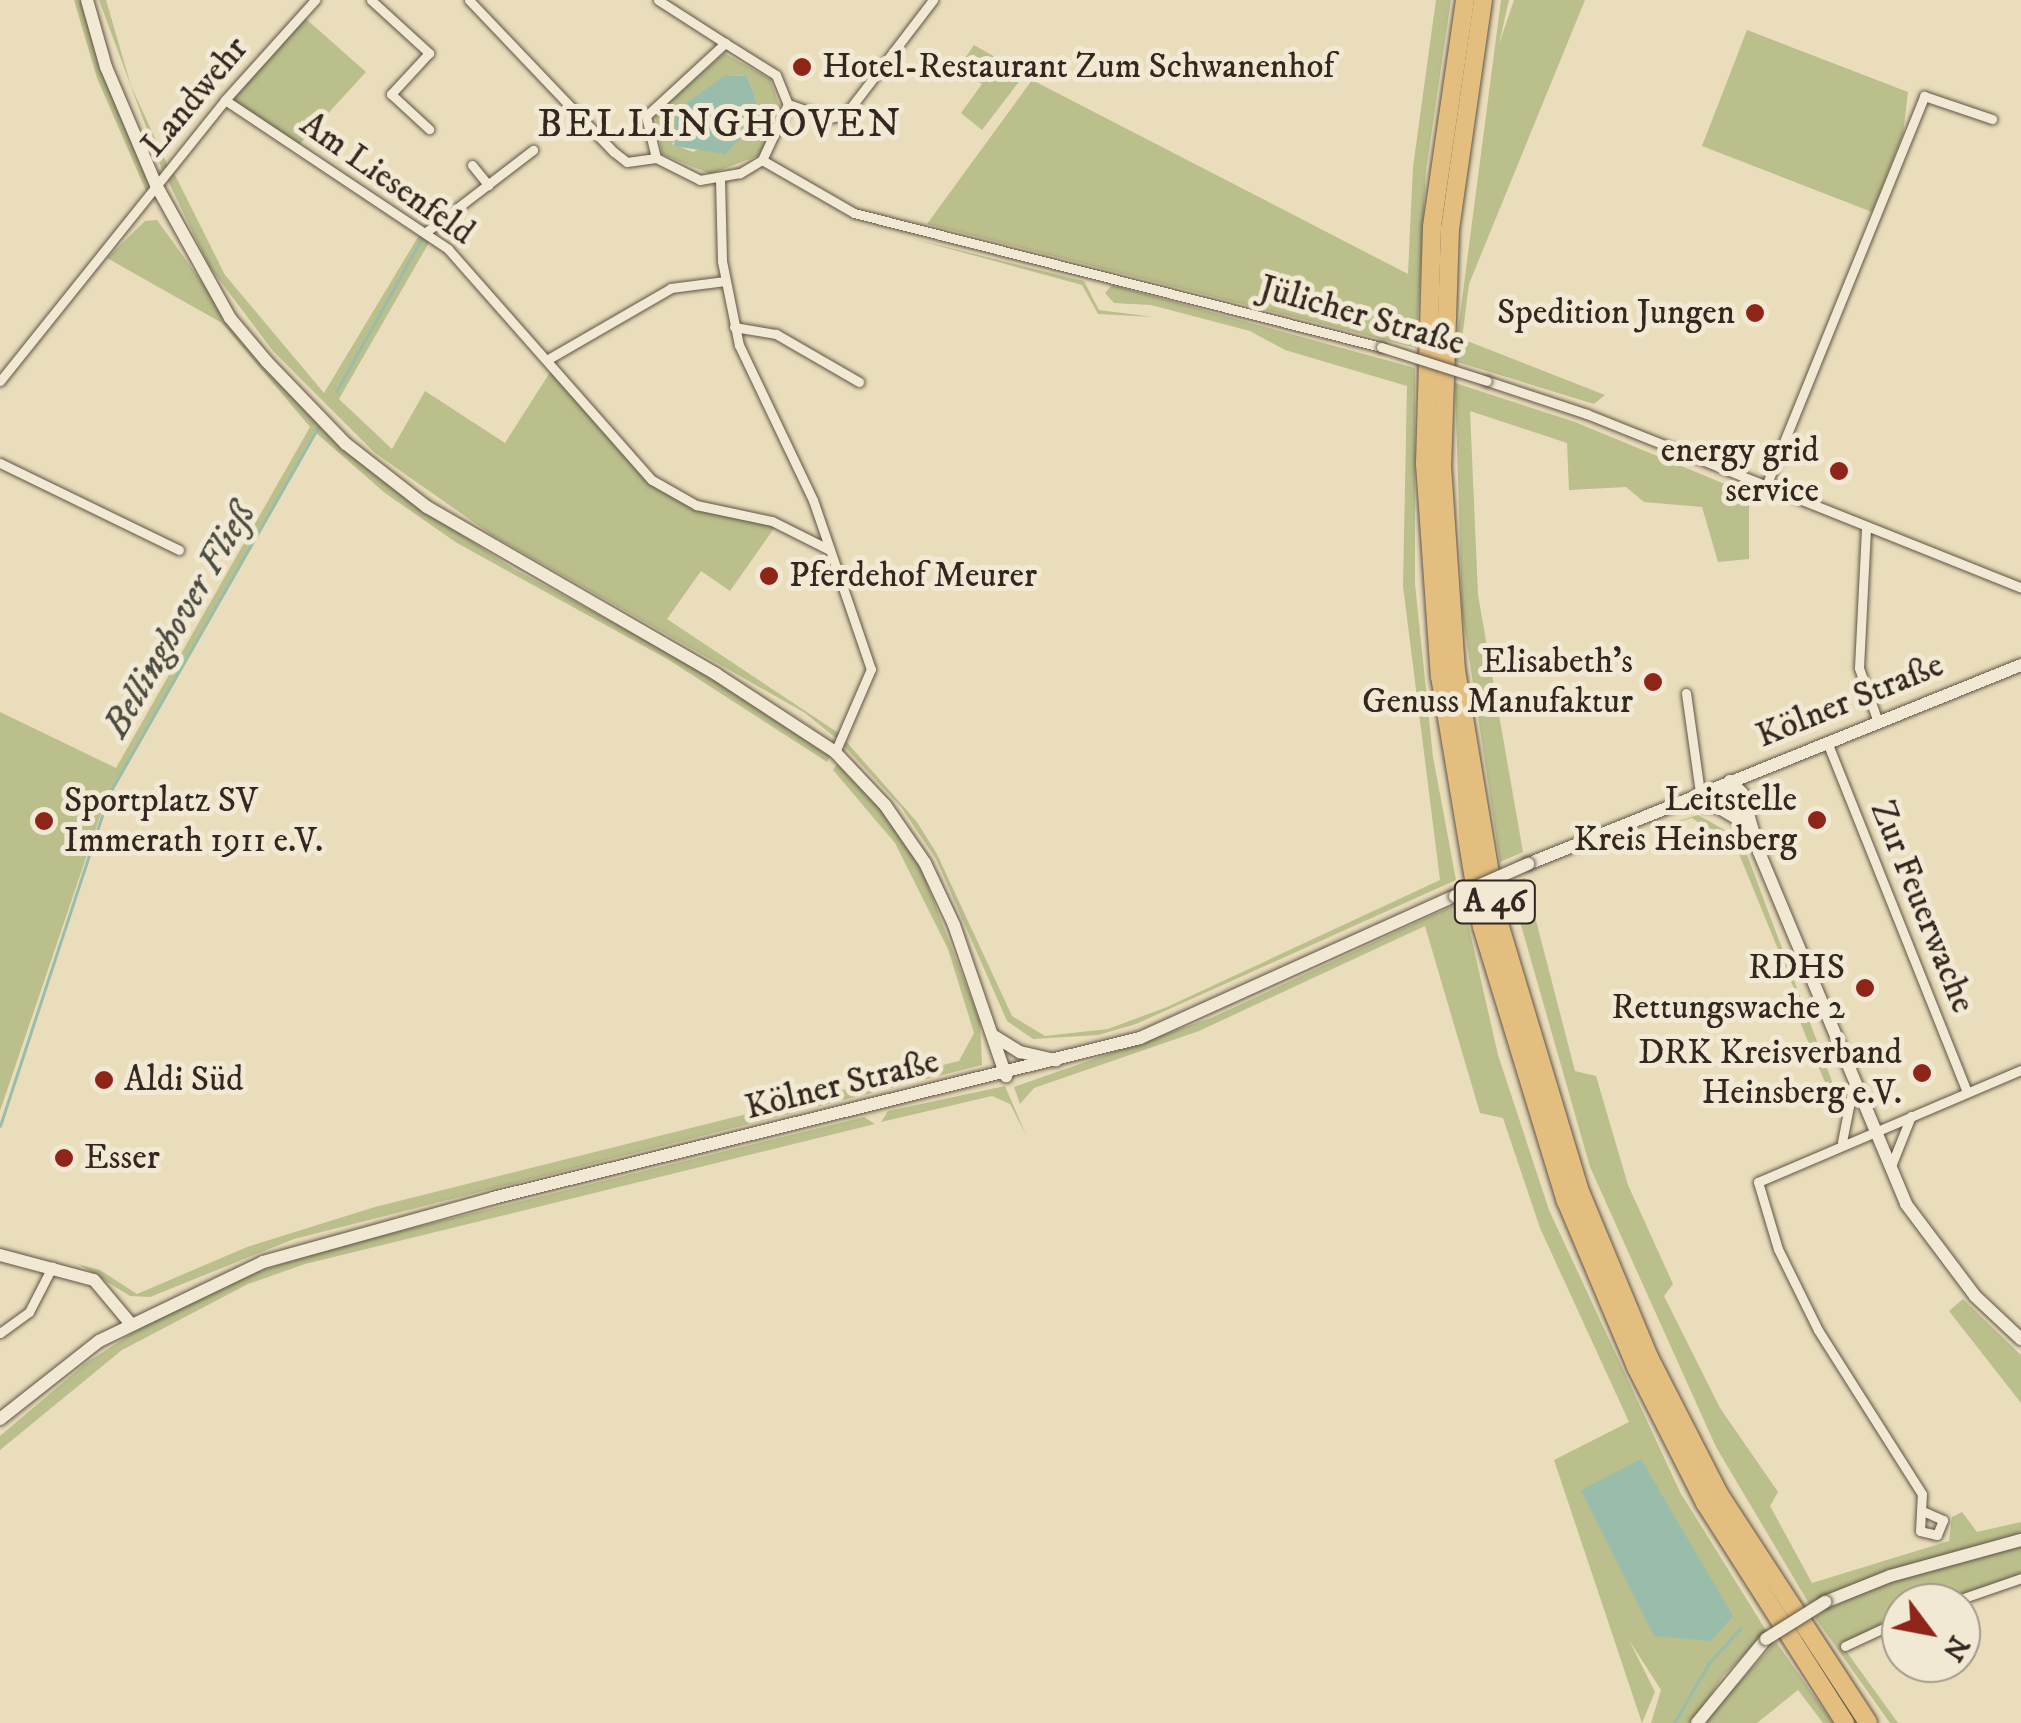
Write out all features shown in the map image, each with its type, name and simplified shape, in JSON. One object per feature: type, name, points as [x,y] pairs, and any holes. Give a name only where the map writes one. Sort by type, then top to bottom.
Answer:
[{"type":"highway","name":"A 46","points":[[1465,0],[1432,227],[1425,464],[1440,676],[1482,927],[1548,1150],[1636,1367],[1762,1600],[1845,1723]]},
{"type":"highway","name":"A 46","points":[[1482,0],[1450,228],[1442,466],[1456,670],[1498,920],[1579,1189],[1649,1356],[1719,1494],[1868,1723]]},
{"type":"main road","points":[[87,0],[106,67],[156,185],[230,318],[346,444],[469,535],[716,674],[835,752],[885,805],[925,863],[994,1036],[1006,1076]]},
{"type":"main road","name":"Kölner Straße","points":[[0,1419],[130,1323],[217,1279],[328,1240],[1062,1061],[1216,1009],[1528,864],[2021,664]]},
{"type":"main road","points":[[1730,781],[1736,818],[1758,852]]},
{"type":"main road","points":[[1730,781],[1742,792],[1758,852],[1890,1171],[1939,1254],[2021,1338]]},
{"type":"main road","points":[[1678,801],[1718,807],[1736,818]]},
{"type":"main road","points":[[994,1036],[1020,1052],[1062,1061]]},
{"type":"main road","points":[[0,1255],[53,1264],[94,1280],[130,1323]]},
{"type":"main road","points":[[1697,1723],[1766,1639],[1825,1602],[2021,1540]]},
{"type":"street","name":"Landwehr","points":[[0,381],[225,100],[315,0]]},
{"type":"street","points":[[371,0],[429,52],[391,94],[429,129]]},
{"type":"street","points":[[469,0],[614,152],[627,162],[656,158]]},
{"type":"street","points":[[658,0],[776,74],[788,104],[762,160],[720,179],[682,176],[656,158],[646,116],[725,43]]},
{"type":"street","points":[[788,104],[830,118],[845,115],[933,0]]},
{"type":"street","points":[[1766,486],[1924,96],[1992,119]]},
{"type":"street","name":"Am Liesenfeld","points":[[225,100],[426,232],[550,358],[652,480],[696,505],[772,521],[830,550]]},
{"type":"street","points":[[426,232],[533,150]]},
{"type":"street","name":"Jülicher Straße","points":[[762,160],[830,203],[933,234],[1381,347],[1486,381],[1766,486],[2021,588]]},
{"type":"street","points":[[472,164],[488,185]]},
{"type":"street","points":[[720,179],[726,281],[734,327],[753,383],[813,500],[872,678],[835,752]]},
{"type":"street","points":[[550,358],[671,288],[726,281]]},
{"type":"street","points":[[734,327],[776,334],[859,382]]},
{"type":"street","points":[[0,463],[179,550]]},
{"type":"street","points":[[1866,529],[1859,668],[1878,722]]},
{"type":"street","points":[[1686,693],[1700,793]]},
{"type":"street","name":"Zur Feuerwache","points":[[1826,742],[1966,1092]]},
{"type":"street","points":[[1925,1512],[1922,1494],[1820,1334],[1758,1198],[1764,1176],[2021,1070]]},
{"type":"street","points":[[1842,1142],[1854,1086]]},
{"type":"street","points":[[1890,1171],[1912,1114]]},
{"type":"street","points":[[0,1333],[29,1312],[53,1264]]},
{"type":"street","points":[[1981,1592],[2021,1578]]},
{"type":"street","points":[[1845,1646],[1881,1629]]},
{"type":"shaded area","points":[[74,0],[81,0],[99,64],[151,186],[147,193],[97,78]]},
{"type":"shaded area","points":[[99,0],[106,0],[131,86],[168,166],[162,170]]},
{"type":"shaded area","points":[[1436,0],[1451,0],[1426,171],[1416,348],[927,224],[1032,80],[1408,274],[1413,167]]},
{"type":"shaded area","points":[[1501,0],[1509,0],[1499,44],[1514,0],[1585,0],[1469,284],[1462,339],[1605,395],[1594,404],[1454,361]]},
{"type":"shaded area","points":[[305,18],[366,72],[299,145],[234,101],[234,94]]},
{"type":"shaded area","points":[[1747,30],[1908,92],[1903,134],[1872,212],[1702,146]]},
{"type":"shaded area","points":[[974,45],[1025,74],[982,130],[961,113],[982,84],[959,67]]},
{"type":"shaded area","points":[[724,53],[770,79],[781,110],[760,155],[710,174],[662,154],[655,115]],"holes":[[[725,75],[747,76],[762,117],[693,152],[672,144]]]},
{"type":"shaded area","points":[[725,75],[747,76],[762,117],[725,154],[674,146],[676,111]]},
{"type":"shaded area","points":[[173,171],[225,275],[324,393],[421,232],[431,239],[339,399],[392,449],[425,391],[505,443],[554,366],[671,496],[775,527],[730,591],[701,571],[667,619],[840,734],[837,739],[805,713],[492,535],[375,453],[273,351],[209,266],[167,179]]},
{"type":"shaded area","points":[[157,220],[259,361],[405,498],[514,569],[692,665],[830,756],[827,762],[669,660],[457,543],[385,493],[315,432],[106,799],[0,1111],[0,712],[116,768],[310,427],[222,323],[107,258],[145,221]]},
{"type":"shaded area","points":[[910,238],[1084,281],[1099,310],[1154,317],[1098,314],[1082,285]]},
{"type":"shaded area","points":[[1112,285],[1415,368],[1415,584],[1433,757],[1456,880],[1136,1024],[1098,1035],[1033,1039],[1007,1021],[936,859],[901,807],[842,744],[844,739],[917,822],[937,854],[1012,1016],[1045,1036],[1108,1029],[1167,1007],[1440,880],[1403,586],[1407,386],[1285,350],[1250,331],[1151,305],[1114,303],[1105,293]]},
{"type":"shaded area","points":[[1455,383],[1575,422],[1749,494],[1749,559],[1718,562],[1702,507],[1644,502],[1626,487],[1569,490],[1567,443],[1470,411],[1478,595],[1523,852],[1500,862],[1462,611]]},
{"type":"shaded area","points":[[837,764],[885,814],[921,868],[980,1021],[982,1065],[294,1239],[150,1297],[130,1296],[78,1264],[100,1270],[137,1294],[247,1247],[375,1207],[959,1061],[974,1033],[948,949],[895,843],[833,770]]},
{"type":"shaded area","points":[[1698,815],[1723,829],[1747,855],[1833,1084],[1827,1087],[1789,994],[1795,991],[1737,849],[1692,818],[1651,829]]},
{"type":"shaded area","points":[[1525,878],[1575,1071],[1596,1076],[1628,1185],[1673,1284],[1664,1296],[1720,1408],[1778,1492],[1770,1506],[1812,1583],[1949,1541],[1952,1517],[1962,1512],[1977,1532],[2021,1522],[2021,1537],[1811,1607],[1716,1447],[1590,1167],[1509,883]]},
{"type":"shaded area","points":[[1463,901],[1498,1055],[1549,1210],[1680,1492],[1767,1632],[1723,1676],[1692,1723],[1651,1723],[1661,1690],[1629,1640],[1655,1692],[1642,1723],[1554,1460],[1629,1422],[1540,1228],[1503,1118],[1480,1113],[1425,926],[1199,1031],[1034,1088],[1020,1104],[1014,1087],[1211,1018]]},
{"type":"shaded area","points":[[1005,1086],[1026,1135],[1010,1104],[992,1096],[881,1122],[888,1111]]},
{"type":"shaded area","points":[[864,1117],[875,1124],[305,1264],[248,1284],[122,1350],[0,1450],[0,1436],[86,1363],[162,1314],[237,1279],[323,1250]]},
{"type":"shaded area","points":[[1963,1299],[2021,1355],[2021,1403],[1949,1311]]},
{"type":"shaded area","points":[[1641,1459],[1733,1616],[1711,1641],[1654,1636],[1581,1490]]},
{"type":"shaded area","points":[[2021,1546],[2021,1574],[1981,1588],[1981,1583],[1883,1583]]},
{"type":"shaded area","points":[[1881,1584],[1881,1626],[1841,1644],[1898,1723],[1890,1723],[1814,1616]]},
{"type":"shaded area","points":[[1776,1642],[1833,1723],[1823,1723],[1798,1690],[1757,1723],[1702,1723]]},
{"type":"waterway","name":"Bellinghover Fließ","points":[[336,392],[421,240]]},
{"type":"waterway","name":"Bellinghover Fließ","points":[[0,1126],[109,794],[318,427]]},
{"type":"waterway","points":[[1674,1723],[1709,1663],[1741,1628]]},
{"type":"place","name":"Hotel-Restaurant Zum Schwanenhof","points":[[802,67]]},
{"type":"place","name":"Spedition Jungen","points":[[1755,313]]},
{"type":"place","name":"energy grid service","points":[[1839,471]]},
{"type":"place","name":"Pferdehof Meurer","points":[[769,576]]},
{"type":"place","name":"Elisabeth’s Genuss Manufaktur","points":[[1653,682]]},
{"type":"place","name":"Leitstelle Kreis Heinsberg","points":[[1817,820]]},
{"type":"place","name":"Sportplatz SV Immerath 1911 e.V.","points":[[44,821]]},
{"type":"place","name":"RDHS Rettungswache 2","points":[[1865,988]]},
{"type":"place","name":"DRK Kreisverband Heinsberg e.V.","points":[[1922,1073]]},
{"type":"place","name":"Aldi Süd","points":[[104,1080]]},
{"type":"place","name":"Esser","points":[[64,1158]]},
{"type":"district","name":"BELLINGHOVEN","points":[[720,125]]}]
